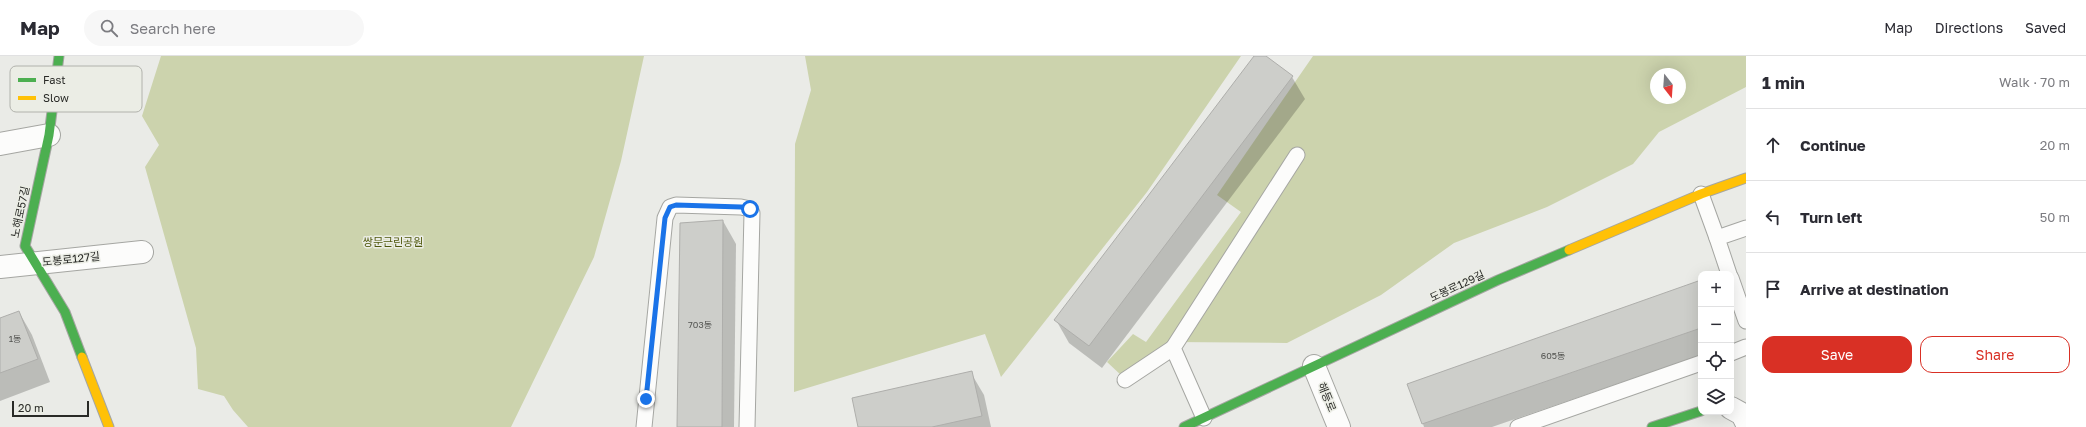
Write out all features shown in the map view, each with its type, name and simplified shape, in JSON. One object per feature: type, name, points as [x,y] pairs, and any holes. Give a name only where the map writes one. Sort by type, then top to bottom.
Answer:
[{"type":"street","name":"노해로57길","points":[[58,66],[59,56]]},
{"type":"street","name":"노해로57길","points":[[52,112],[49,135],[25,246],[65,312],[109,427]]},
{"type":"street","points":[[0,144],[49,135]]},
{"type":"street","name":"도봉로129길","points":[[1184,427],[1498,280],[1701,194],[1746,178]]},
{"type":"street","name":"도봉로127길","points":[[0,268],[142,252]]},
{"type":"street","name":"해등로","points":[[1314,366],[1339,427]]},
{"type":"street","points":[[1734,410],[1742,414],[1746,422]]},
{"type":"street","points":[[1652,427],[1698,412]]},
{"type":"lane","points":[[1125,380],[1173,348],[1297,155]]},
{"type":"lane","points":[[1701,194],[1728,271]]},
{"type":"lane","points":[[644,427],[665,218],[670,207],[676,205],[741,207],[750,209],[752,213],[746,427]]},
{"type":"lane","points":[[1717,238],[1746,228]]},
{"type":"lane","points":[[1734,287],[1746,321]]},
{"type":"lane","points":[[1173,348],[1204,418]]},
{"type":"lane","points":[[1734,352],[1746,348]]},
{"type":"lane","points":[[1518,427],[1698,364]]},
{"type":"green space","name":"쌍문근린공원","points":[[161,56],[644,56],[621,161],[594,257],[511,427],[248,427],[233,410],[224,396],[198,389],[196,348],[145,167],[159,145],[142,116]]},
{"type":"green space","points":[[805,56],[1241,56],[1147,192],[1001,377],[985,334],[794,392],[795,144],[811,90]]},
{"type":"green space","points":[[1313,56],[1746,56],[1746,87],[1659,132],[1633,164],[1547,207],[1454,243],[1381,295],[1287,343],[1172,342],[1122,376],[1107,362],[1133,334],[1146,342],[1241,212],[1217,195]]},
{"type":"building","points":[[1254,56],[1266,56],[1293,76],[1089,346],[1054,320]]},
{"type":"building","points":[[723,220],[722,427],[677,427],[680,223]]},
{"type":"building","points":[[1698,281],[1698,329],[1422,424],[1407,384]]},
{"type":"building","points":[[19,311],[38,359],[0,373],[0,318]]},
{"type":"building","points":[[972,371],[982,416],[932,427],[858,427],[852,398]]},
{"type":"traffic: fast","points":[[58,66],[59,56]]},
{"type":"traffic: fast","points":[[52,112],[49,135],[25,246],[65,312],[82,357]]},
{"type":"traffic: fast","points":[[1184,427],[1498,280],[1569,250]]},
{"type":"traffic: fast","points":[[1652,427],[1698,412]]},
{"type":"traffic: slow","points":[[1569,250],[1701,194],[1746,178]]},
{"type":"traffic: slow","points":[[82,357],[109,427]]},
{"type":"route","points":[[646,399],[665,218],[670,207],[676,205],[741,207],[750,209]]}]
